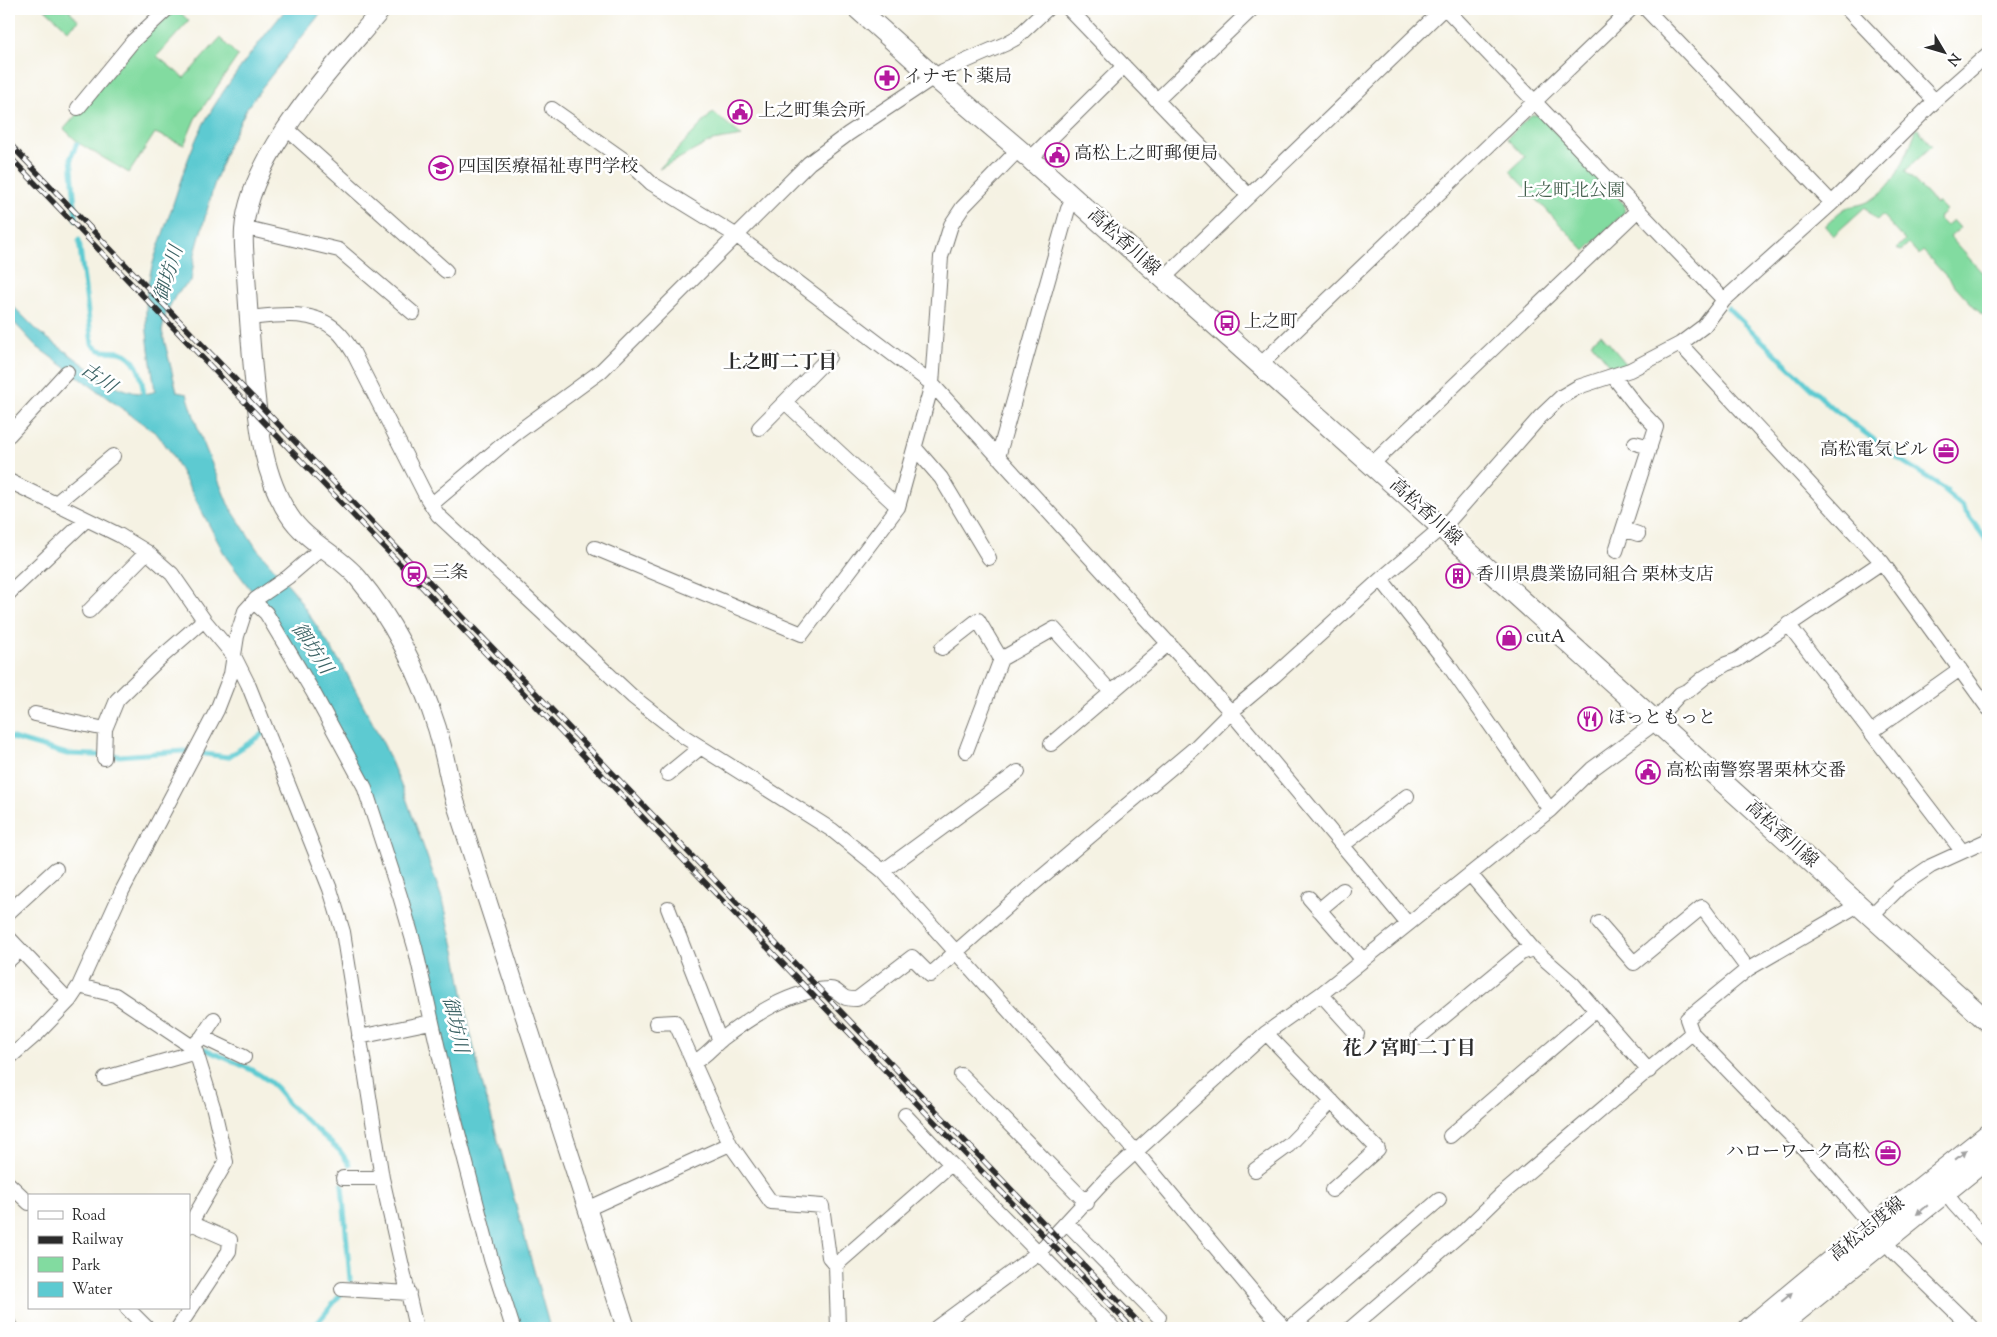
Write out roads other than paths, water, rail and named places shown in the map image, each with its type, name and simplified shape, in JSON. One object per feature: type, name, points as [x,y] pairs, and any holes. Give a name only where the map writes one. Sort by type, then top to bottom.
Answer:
[{"type":"main road","name":"高松香川線","points":[[858,9],[934,77],[1025,154],[1988,1022]]},
{"type":"main road","name":"高松志度線","points":[[1749,1328],[1878,1233],[1940,1184],[1988,1134]]},
{"type":"main road","name":"高松志度線","points":[[1940,1184],[1988,1158]]},
{"type":"main road","name":"高松志度線","points":[[1777,1328],[1878,1233]]},
{"type":"street","points":[[78,108],[132,41],[167,9]]},
{"type":"street","points":[[382,9],[331,70],[270,151],[250,202],[244,229],[249,318],[262,448],[272,481],[289,516],[310,538],[358,577],[394,631],[415,670],[437,729],[454,798],[626,1328]]},
{"type":"street","points":[[432,504],[515,434],[601,371],[809,163],[848,134],[947,68],[1016,38],[1047,9]]},
{"type":"street","points":[[1070,9],[1249,196]]},
{"type":"street","points":[[1157,100],[1252,9]]},
{"type":"street","points":[[1166,282],[1170,272],[1445,9],[1724,300]]},
{"type":"street","points":[[1260,365],[1631,9]]},
{"type":"street","points":[[1646,9],[1832,203]]},
{"type":"street","points":[[1847,9],[1935,101]]},
{"type":"street","points":[[693,1063],[706,1056],[720,1041],[739,1026],[766,1010],[798,996],[820,989],[832,988],[846,998],[857,999],[912,957],[930,975],[1018,897],[1197,746],[1231,712],[1274,676],[1381,578],[1441,528],[1540,417],[1562,397],[1578,387],[1630,370],[1680,344],[1704,326],[1724,300],[1832,203],[1935,101],[1988,54]]},
{"type":"street","points":[[595,548],[802,634],[898,507],[932,384],[941,257],[951,225],[963,207],[1124,66]]},
{"type":"street","points":[[552,109],[634,167],[651,183],[737,236],[932,384],[1231,712],[1408,924]]},
{"type":"street","points":[[286,128],[446,271]]},
{"type":"street","points":[[998,457],[1068,210],[1074,198]]},
{"type":"street","points":[[1371,465],[1638,210]]},
{"type":"street","points":[[244,229],[339,250],[413,313]]},
{"type":"street","points":[[249,318],[298,315],[318,319],[336,330],[357,359],[438,515],[633,697],[683,736],[832,830],[883,871],[1136,1151],[1267,1309],[1285,1328]]},
{"type":"street","points":[[1680,344],[1882,562],[1988,708]]},
{"type":"street","points":[[759,428],[829,357]]},
{"type":"street","points":[[9,435],[67,372]]},
{"type":"street","points":[[1613,376],[1637,407],[1656,427],[1616,551]]},
{"type":"street","points":[[785,402],[898,507]]},
{"type":"street","points":[[1635,443],[1650,447]]},
{"type":"street","points":[[915,448],[941,478],[989,558]]},
{"type":"street","points":[[55,504],[113,456]]},
{"type":"street","points":[[9,481],[86,520],[119,534],[147,552],[172,574],[204,620],[234,656],[268,732],[330,889],[342,932],[382,1178],[416,1328]]},
{"type":"street","points":[[9,593],[86,520]]},
{"type":"street","points":[[1623,529],[1638,534]]},
{"type":"street","points":[[9,1058],[39,1032],[69,1000],[79,986],[122,890],[172,793],[206,734],[225,692],[231,674],[241,621],[245,611],[255,600],[286,578],[323,547]]},
{"type":"street","points":[[89,611],[147,552]]},
{"type":"street","points":[[936,1328],[1040,1252],[1087,1203],[1109,1176],[1266,1033],[1320,994],[1550,810],[1592,770],[1644,732],[1680,694],[1689,690],[1726,664],[1737,660],[1882,562]]},
{"type":"street","points":[[1381,578],[1449,666],[1550,810]]},
{"type":"street","points":[[255,600],[266,613],[303,675],[364,786],[400,896],[414,947],[488,1250],[512,1328]]},
{"type":"street","points":[[104,758],[105,729],[117,700],[158,660],[204,620]]},
{"type":"street","points":[[942,648],[978,620],[1001,659]]},
{"type":"street","points":[[1788,624],[1962,850]]},
{"type":"street","points":[[966,752],[1001,659],[1054,629],[1111,692]]},
{"type":"street","points":[[1051,744],[1168,643]]},
{"type":"street","points":[[1871,732],[1960,669]]},
{"type":"street","points":[[35,714],[105,729]]},
{"type":"street","points":[[668,774],[701,747]]},
{"type":"street","points":[[883,871],[1018,772]]},
{"type":"street","points":[[1343,845],[1407,796]]},
{"type":"street","points":[[1972,1328],[1878,1233],[1808,1153],[1692,1033],[1687,1019],[1748,969],[1864,910],[1931,866],[1962,850],[1988,840]]},
{"type":"street","points":[[9,912],[56,869]]},
{"type":"street","points":[[1470,874],[1533,949],[1573,984],[1649,1070]]},
{"type":"street","points":[[1319,910],[1343,890]]},
{"type":"street","points":[[1309,898],[1363,960]]},
{"type":"street","points":[[1599,923],[1634,963],[1702,907],[1748,969]]},
{"type":"street","points":[[668,908],[720,1041]]},
{"type":"street","points":[[9,938],[69,1000]]},
{"type":"street","points":[[1418,1038],[1521,953],[1533,949]]},
{"type":"street","points":[[9,960],[20,950]]},
{"type":"street","points":[[79,986],[115,995],[194,1049],[214,1110],[226,1162],[190,1224],[230,1240],[229,1251],[190,1310]]},
{"type":"street","points":[[1320,994],[1357,1034]]},
{"type":"street","points":[[1450,1136],[1596,1010]]},
{"type":"street","points":[[105,1078],[194,1049],[214,1019]]},
{"type":"street","points":[[359,1037],[431,1022]]},
{"type":"street","points":[[656,1023],[675,1022],[730,1144],[771,1202],[822,1206],[829,1257],[836,1264],[838,1328]]},
{"type":"street","points":[[1266,1033],[1378,1149],[1332,1190]]},
{"type":"street","points":[[1352,1328],[1463,1232],[1501,1195],[1692,1033]]},
{"type":"street","points":[[202,1037],[244,1057]]},
{"type":"street","points":[[961,1075],[1087,1203]]},
{"type":"street","points":[[1255,1170],[1289,1145],[1332,1101]]},
{"type":"street","points":[[905,1115],[1113,1328]]},
{"type":"street","points":[[587,1209],[730,1144]]},
{"type":"street","points":[[836,1264],[951,1164]]},
{"type":"street","points":[[344,1178],[382,1178]]},
{"type":"street","points":[[9,1184],[28,1202]]},
{"type":"street","points":[[1940,1184],[1988,1242]]},
{"type":"street","points":[[1290,1328],[1439,1200]]},
{"type":"street","points":[[1067,1223],[1159,1317]]},
{"type":"street","points":[[342,1289],[409,1293]]},
{"type":"street","points":[[131,1310],[147,1328]]},
{"type":"street","points":[[178,1328],[190,1310]]},
{"type":"street","points":[[9,1325],[12,1328]]},
{"type":"water","points":[[286,9],[324,9],[247,108],[228,146],[214,185],[195,254],[191,281],[177,293],[166,313],[162,331],[177,392],[187,394],[199,432],[228,504],[257,549],[293,590],[344,668],[385,747],[405,795],[444,904],[482,1083],[550,1328],[515,1328],[377,811],[275,622],[226,557],[170,451],[157,434],[37,347],[9,317],[9,302],[40,333],[111,384],[145,394],[155,391],[147,329],[146,304],[148,282],[184,170],[198,134],[222,93]]},
{"type":"waterway","points":[[76,219],[71,157],[77,144]]},
{"type":"waterway","points":[[79,240],[92,344],[99,350],[120,352],[132,359],[139,371],[144,398]]},
{"type":"waterway","points":[[1728,308],[1831,407],[1902,461],[1947,490],[1945,492],[1961,505],[1988,543]]},
{"type":"waterway","points":[[197,753],[228,757],[264,733]]},
{"type":"waterway","points":[[9,737],[67,754],[120,756],[183,751],[193,752]]},
{"type":"waterway","points":[[197,1047],[208,1050],[265,1078],[274,1085],[287,1103],[340,1151],[349,1164]]},
{"type":"waterway","points":[[342,1185],[350,1280]]},
{"type":"waterway","points":[[316,1328],[315,1326],[341,1294]]},
{"type":"railway","points":[[9,143],[1144,1328]]},
{"type":"railway","points":[[9,156],[1132,1328]]},
{"type":"place","name":"イナモト薬局","points":[[887,78]]},
{"type":"place","name":"上之町集会所","points":[[740,112]]},
{"type":"place","name":"高松上之町郵便局","points":[[1057,155]]},
{"type":"place","name":"四国医療福祉専門学校","points":[[441,168]]},
{"type":"place","name":"上之町","points":[[1227,323]]},
{"type":"place","name":"高松電気ビル","points":[[1946,451]]},
{"type":"place","name":"三条","points":[[414,574]]},
{"type":"place","name":"香川県農業協同組合 栗林支店","points":[[1458,576]]},
{"type":"place","name":"cutA","points":[[1509,638]]},
{"type":"place","name":"ほっともっと","points":[[1590,719]]},
{"type":"place","name":"高松南警察署栗林交番","points":[[1648,772]]},
{"type":"place","name":"ハローワーク高松","points":[[1888,1153]]},
{"type":"district","name":"上之町二丁目","points":[[780,363]]},
{"type":"district","name":"花ノ宮町二丁目","points":[[1409,1049]]},
{"type":"park label","name":"上之町北公園","points":[[1571,192]]},
{"type":"water label","name":"御坊川","points":[[170,274]]},
{"type":"water label","name":"古川","points":[[98,379]]},
{"type":"water label","name":"御坊川","points":[[311,649]]},
{"type":"water label","name":"御坊川","points":[[454,1025]]}]
